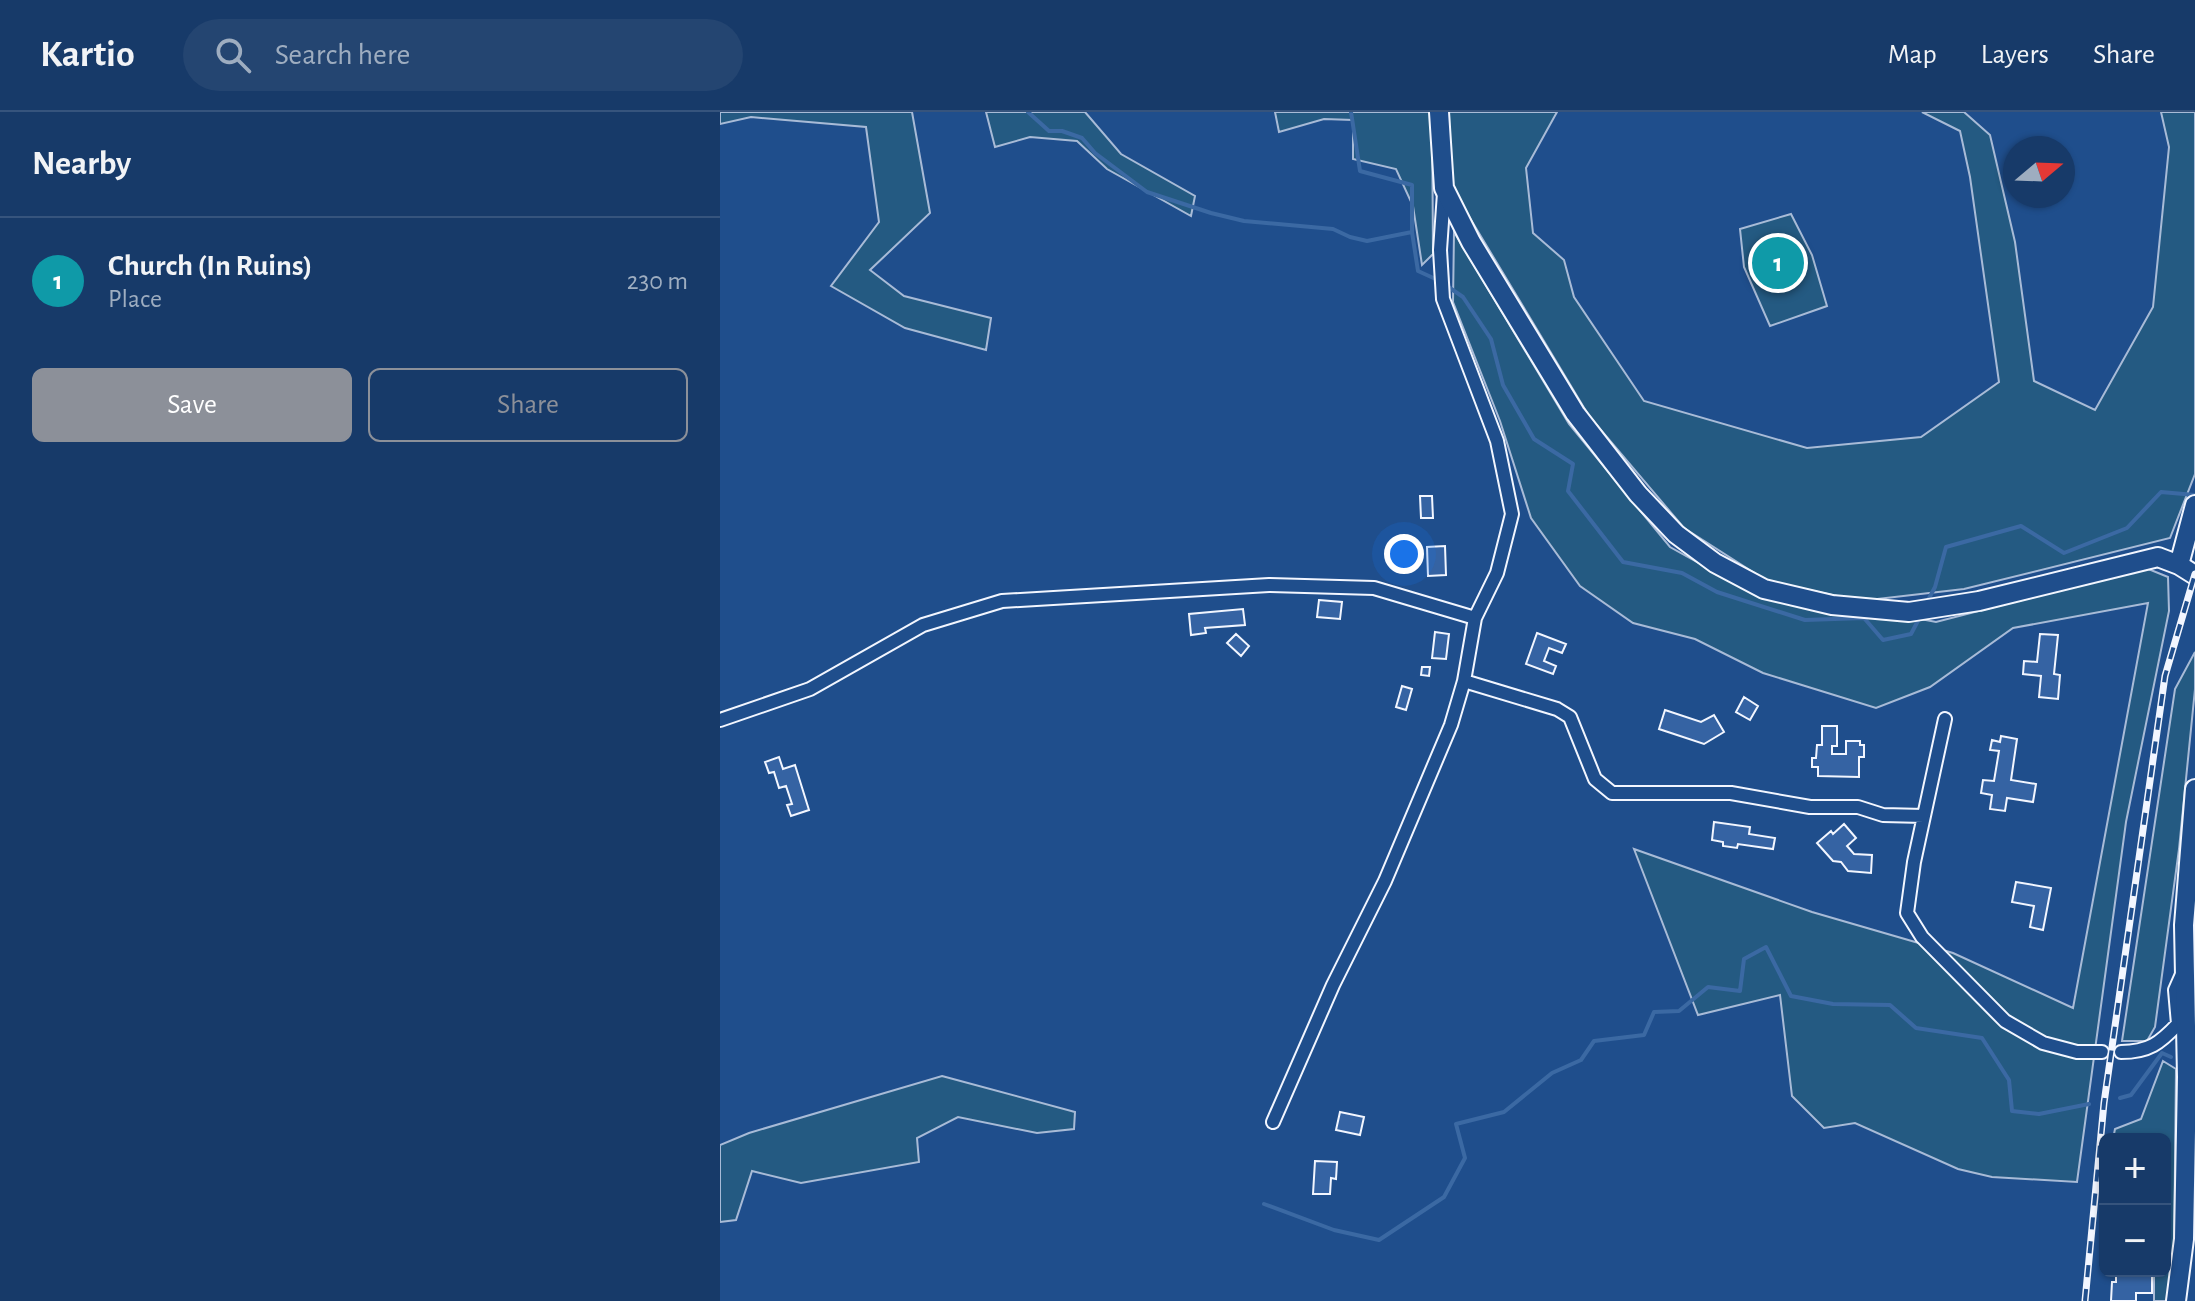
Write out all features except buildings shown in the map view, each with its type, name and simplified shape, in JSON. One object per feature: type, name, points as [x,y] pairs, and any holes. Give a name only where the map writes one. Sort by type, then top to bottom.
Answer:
[{"type":"street","points":[[1273,1122],[1333,985],[1385,881],[1451,725],[1464,681],[1475,618],[1497,573],[1512,514],[1497,441],[1443,299],[1440,250],[1444,188],[1439,112]]},
{"type":"street","points":[[1444,188],[1471,242],[1575,413],[1638,494],[1676,534],[1715,563],[1764,589],[1832,605],[1909,612],[1939,608],[2158,557],[2195,575]]},
{"type":"street","points":[[2179,565],[2194,507]]},
{"type":"street","points":[[720,720],[810,689],[923,625],[1002,601],[1269,585],[1374,588],[1475,618]]},
{"type":"street","points":[[1464,681],[1557,709],[1570,717],[1595,779],[1612,793],[1731,793],[1810,807],[1858,807],[1883,815],[1924,816]]},
{"type":"street","points":[[1945,719],[1907,913],[1922,937],[2005,1021],[2043,1043],[2077,1052],[2102,1052]]},
{"type":"street","points":[[2176,1301],[2184,1239],[2187,1077],[2184,925],[2195,789]]},
{"type":"street","points":[[2121,1052],[2133,1052],[2159,1044],[2178,1024],[2175,990],[2185,968]]},
{"type":"shaded area","points":[[720,112],[912,112],[930,213],[870,270],[904,296],[991,318],[986,350],[905,328],[831,286],[879,222],[866,127],[751,117],[720,124]]},
{"type":"shaded area","points":[[986,112],[1085,112],[1121,154],[1195,196],[1191,216],[1107,169],[1077,141],[1030,137],[995,147]]},
{"type":"shaded area","points":[[1275,112],[1432,112],[1433,254],[1422,265],[1413,206],[1396,169],[1353,159],[1353,120],[1324,119],[1279,132]]},
{"type":"shaded area","points":[[1449,112],[1557,112],[1526,168],[1533,233],[1564,260],[1574,297],[1644,401],[1807,448],[1921,437],[1999,382],[1970,177],[1960,131],[1922,112],[1964,112],[1990,135],[2003,191],[2003,208],[2007,208],[2015,242],[2034,381],[2095,410],[2153,307],[2169,147],[2161,112],[2195,112],[2195,474],[2170,538],[1964,589],[1860,601],[1767,581],[1684,528],[1589,416],[1450,185]]},
{"type":"shaded area","points":[[1791,214],[1812,255],[1827,306],[1770,326],[1744,267],[1740,229]]},
{"type":"shaded area","points":[[1454,232],[1569,424],[1670,547],[1760,597],[1826,613],[1858,607],[1936,622],[2146,568],[2168,577],[2169,611],[2126,822],[2077,1182],[1992,1177],[1958,1169],[1855,1123],[1824,1128],[1792,1096],[1780,995],[1698,1015],[1634,849],[1812,912],[1953,953],[2073,1008],[2148,603],[2013,628],[1930,687],[1876,708],[1763,673],[1695,639],[1633,623],[1580,586],[1531,518],[1500,421],[1453,302]]},
{"type":"shaded area","points":[[2195,652],[2195,689],[2179,849],[2155,1027],[2147,1041],[2122,1041],[2175,689]]},
{"type":"shaded area","points":[[2163,1061],[2176,1069],[2174,1258],[2169,1301],[2154,1301],[2154,1277],[2171,1277],[2171,1133],[2114,1133],[2115,1129],[2141,1119]]},
{"type":"shaded area","points":[[942,1076],[1075,1112],[1074,1129],[1037,1133],[958,1117],[917,1138],[919,1162],[801,1183],[752,1171],[736,1220],[720,1222],[720,1145],[749,1133]]},
{"type":"waterway","points":[[1028,112],[1049,131],[1062,131],[1082,138],[1095,153],[1147,192],[1211,213],[1244,221],[1333,229],[1367,241],[1412,232]]},
{"type":"waterway","points":[[1351,112],[1360,171],[1412,185],[1412,232],[1418,271],[1440,281]]},
{"type":"waterway","points":[[1447,286],[1463,297],[1491,339],[1503,385],[1534,439],[1573,464],[1568,491],[1623,562],[1682,573],[1717,592],[1805,620],[1864,618],[1883,640],[1911,634],[1920,617]]},
{"type":"waterway","points":[[1927,602],[1935,587],[1946,547],[2021,526],[2064,553],[2127,528],[2161,492],[2195,495]]},
{"type":"waterway","points":[[1264,1204],[1334,1230],[1379,1240],[1444,1197],[1465,1158],[1456,1124],[1504,1112],[1552,1073],[1581,1060],[1594,1041],[1644,1035],[1654,1012],[1679,1011],[1708,987],[1740,991],[1744,959],[1766,947],[1791,996],[1833,1004],[1890,1005],[1916,1028],[1982,1038],[2009,1080],[2012,1111],[2039,1114],[2089,1104]]},
{"type":"waterway","points":[[2120,1098],[2131,1095],[2162,1053],[2171,1057]]},
{"type":"railway","points":[[2085,1301],[2104,1103],[2165,676],[2195,574]]},
{"type":"place","name":"Church (In Ruins)","points":[[1778,263]]}]
